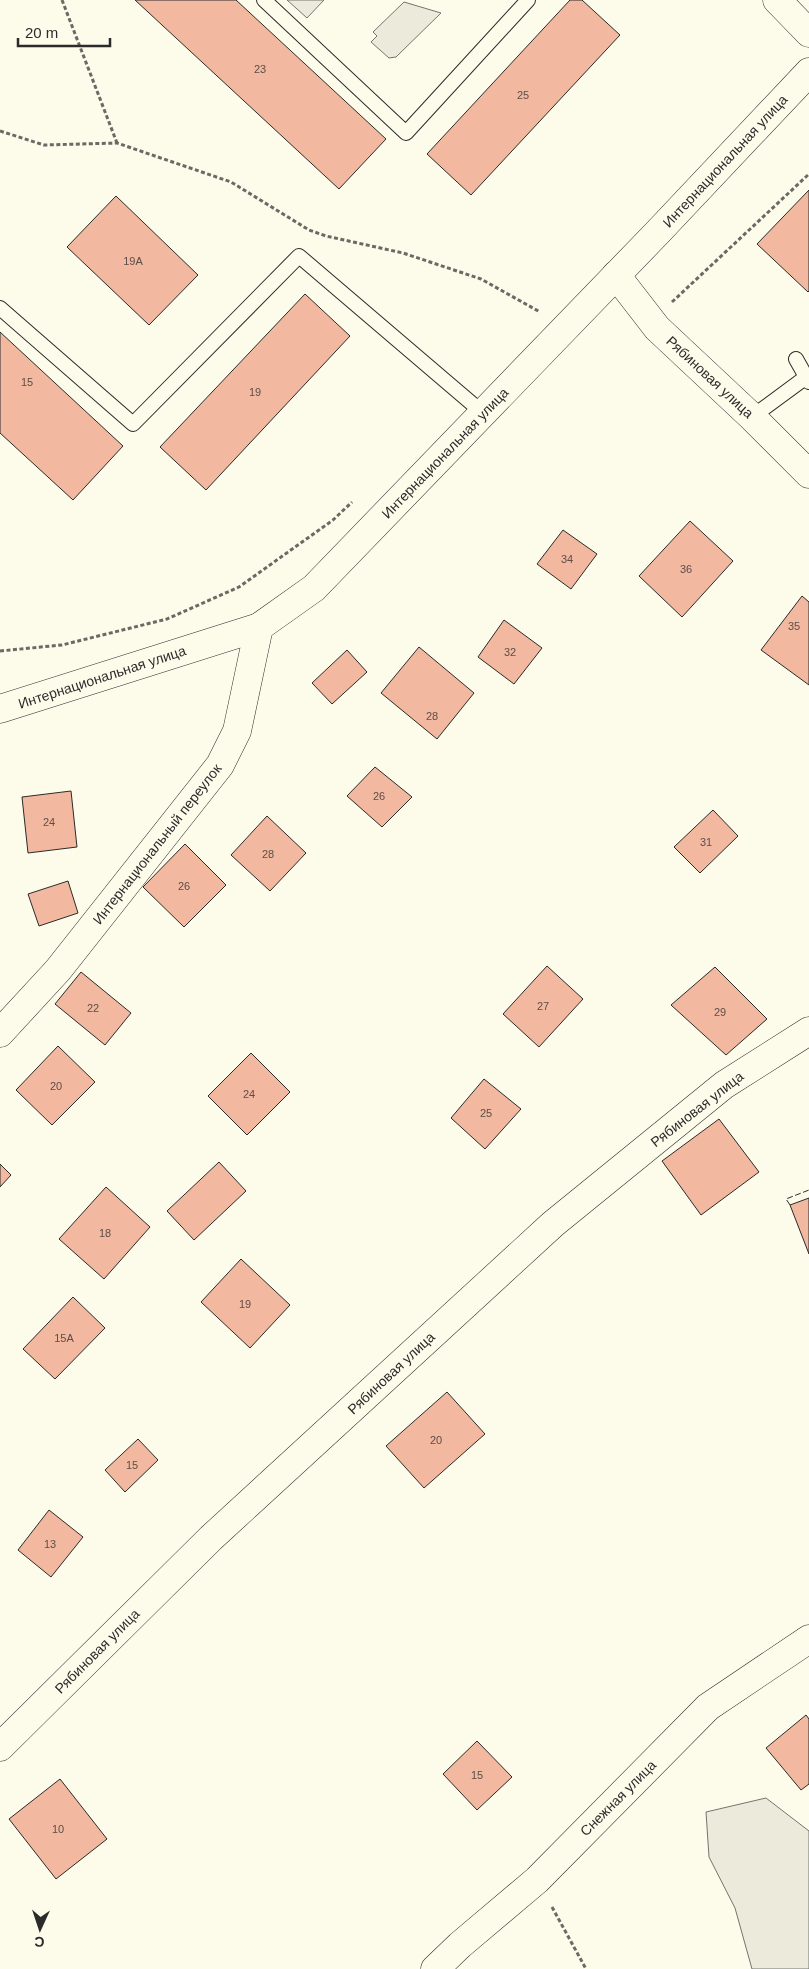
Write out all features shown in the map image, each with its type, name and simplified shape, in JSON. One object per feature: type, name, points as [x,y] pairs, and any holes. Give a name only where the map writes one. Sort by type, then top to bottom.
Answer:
[{"type":"street","points":[[777,0],[809,33]]},
{"type":"street","name":"Интернациональная улица","points":[[0,709],[259,626],[314,588],[483,414],[809,72]]},
{"type":"street","name":"Рябиновая улица","points":[[616,275],[657,328],[752,417],[809,474]]},
{"type":"street","name":"Интернациональный переулок","points":[[0,1033],[58,970],[220,765],[237,731],[259,626]]},
{"type":"street","name":"Рябиновая улица","points":[[0,1747],[211,1538],[553,1224],[724,1085],[809,1031]]},
{"type":"street","name":"Снежная улица","points":[[435,1969],[460,1945],[537,1880],[708,1707],[809,1639]]},
{"type":"lane","points":[[264,0],[406,133],[528,0]]},
{"type":"lane","points":[[0,308],[133,424],[299,256],[483,414]]},
{"type":"lane","points":[[752,417],[808,378],[796,359]]},
{"type":"path","points":[[62,0],[117,142]]},
{"type":"path","points":[[0,130],[44,145],[117,142],[230,182],[309,230],[326,236],[403,253],[481,279],[540,313]]},
{"type":"path","points":[[657,328],[663,310],[809,174]]},
{"type":"path","points":[[537,1880],[586,1969]]},
{"type":"shaded area","points":[[287,0],[324,0],[307,18]]},
{"type":"shaded area","points":[[404,2],[441,13],[396,57],[389,58],[371,42],[377,36],[373,32]]},
{"type":"shaded area","points":[[766,1798],[809,1831],[809,1969],[752,1969],[735,1908],[709,1857],[706,1812]]},
{"type":"building","points":[[135,0],[236,0],[386,139],[339,189]]},
{"type":"building","points":[[570,0],[582,0],[620,35],[471,195],[427,154]]},
{"type":"building","points":[[809,190],[809,291],[808,292],[757,244]]},
{"type":"building","points":[[116,196],[198,275],[149,325],[67,247]]},
{"type":"building","points":[[305,294],[350,336],[206,490],[160,447]]},
{"type":"building","points":[[0,332],[123,446],[73,500],[0,433]]},
{"type":"building","points":[[690,521],[733,561],[682,617],[639,576]]},
{"type":"building","points":[[563,530],[597,554],[571,589],[537,564]]},
{"type":"building","points":[[802,596],[809,602],[809,685],[761,650]]},
{"type":"building","points":[[504,620],[542,648],[514,684],[478,657]]},
{"type":"building","points":[[419,647],[474,693],[437,739],[381,693]]},
{"type":"building","points":[[347,650],[367,672],[332,704],[312,683]]},
{"type":"building","points":[[375,767],[412,797],[382,827],[347,796]]},
{"type":"building","points":[[71,791],[77,847],[28,853],[22,797]]},
{"type":"building","points":[[713,810],[738,836],[700,873],[674,847]]},
{"type":"building","points":[[267,816],[306,853],[270,891],[231,855]]},
{"type":"building","points":[[185,844],[226,885],[184,927],[143,887]]},
{"type":"building","points":[[68,881],[78,913],[39,926],[28,894]]},
{"type":"building","points":[[547,966],[583,999],[539,1047],[503,1014]]},
{"type":"building","points":[[715,967],[767,1019],[726,1055],[671,1005]]},
{"type":"building","points":[[81,972],[131,1013],[105,1045],[55,1004]]},
{"type":"building","points":[[58,1046],[95,1082],[52,1125],[16,1090]]},
{"type":"building","points":[[251,1053],[290,1092],[247,1135],[208,1096]]},
{"type":"building","points":[[484,1079],[521,1109],[485,1149],[451,1118]]},
{"type":"building","points":[[719,1119],[759,1172],[701,1215],[662,1161]]},
{"type":"building","points":[[219,1162],[246,1191],[194,1240],[167,1211]]},
{"type":"building","points":[[0,1164],[11,1175],[0,1187]]},
{"type":"building","points":[[106,1187],[150,1227],[104,1279],[59,1239]]},
{"type":"building","points":[[809,1198],[809,1254],[790,1205]]},
{"type":"building","points":[[241,1259],[290,1305],[250,1348],[201,1302]]},
{"type":"building","points":[[73,1297],[105,1328],[55,1379],[23,1349]]},
{"type":"building","points":[[447,1392],[485,1434],[424,1488],[386,1446]]},
{"type":"building","points":[[138,1439],[158,1460],[125,1492],[105,1470]]},
{"type":"building","points":[[49,1510],[83,1537],[51,1577],[18,1550]]},
{"type":"building","points":[[806,1715],[809,1719],[809,1784],[801,1790],[766,1748]]},
{"type":"building","points":[[477,1741],[512,1777],[477,1810],[443,1774]]},
{"type":"building","points":[[60,1779],[107,1839],[56,1879],[9,1819]]},
{"type":"fence","points":[[790,1205],[786,1199],[809,1190]]}]
